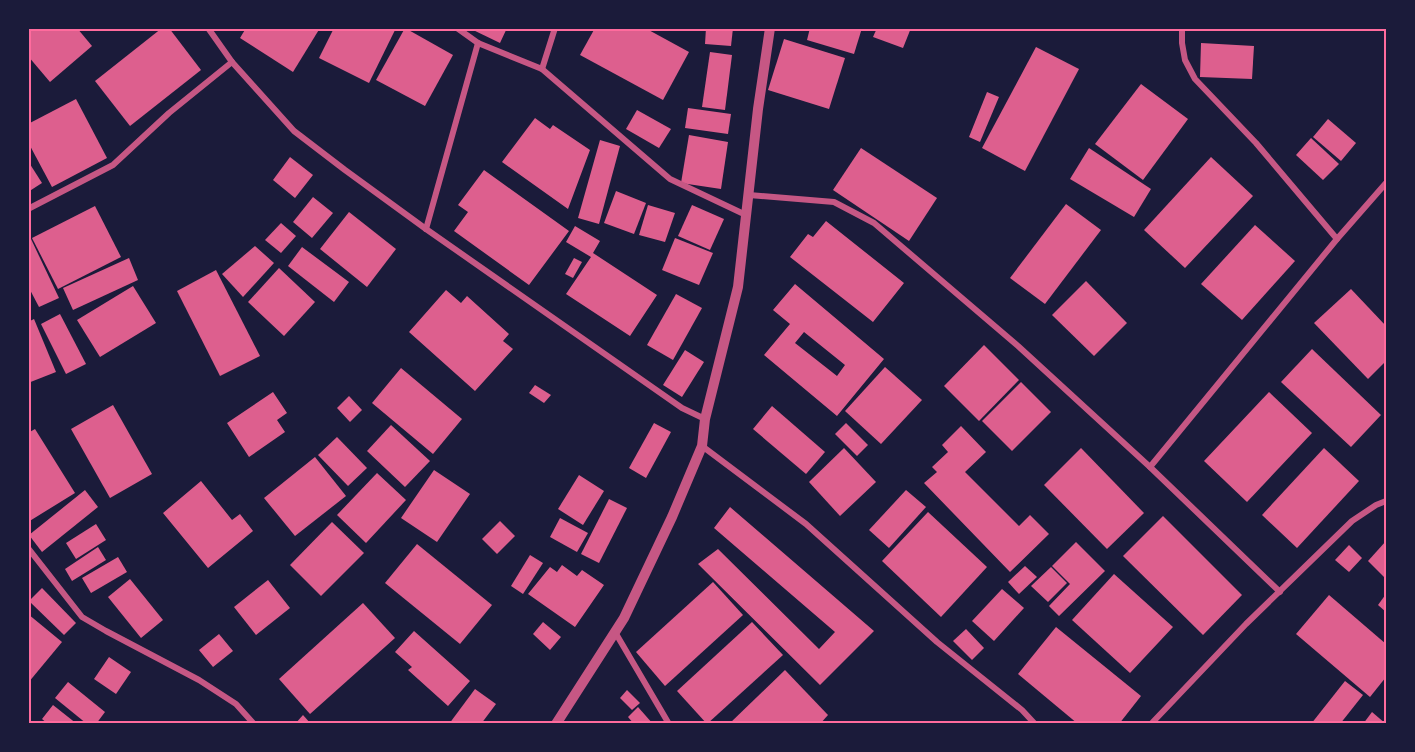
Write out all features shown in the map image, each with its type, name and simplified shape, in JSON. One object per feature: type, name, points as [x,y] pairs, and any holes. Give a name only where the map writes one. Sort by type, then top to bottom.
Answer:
[{"type":"street","points":[[208,28],[232,62],[294,131],[426,229],[682,408],[705,419]]},
{"type":"street","points":[[457,28],[478,43],[542,69],[670,179],[746,215]]},
{"type":"street","points":[[542,69],[555,28]]},
{"type":"street","points":[[556,723],[624,618],[672,517],[702,446],[705,419],[738,287],[758,109],[770,28]]},
{"type":"street","points":[[1182,28],[1185,60],[1195,79],[1256,143],[1337,239]]},
{"type":"street","points":[[426,229],[478,43]]},
{"type":"street","points":[[28,209],[113,165],[169,113],[232,62]]},
{"type":"street","points":[[1150,467],[1337,239],[1386,183]]},
{"type":"street","points":[[748,195],[834,202],[874,224],[1018,346],[1150,467],[1280,592]]},
{"type":"street","points":[[702,446],[806,525],[937,642],[1035,723]]},
{"type":"street","points":[[1155,722],[1246,624],[1352,521],[1386,501]]},
{"type":"street","points":[[28,548],[82,617],[199,680],[236,704],[254,723]]},
{"type":"street","points":[[615,632],[669,723]]},
{"type":"building","points":[[28,28],[77,28],[92,46],[50,82],[28,56]]},
{"type":"building","points":[[162,28],[169,28],[201,70],[130,126],[95,81]]},
{"type":"building","points":[[246,28],[320,28],[293,72],[240,38]]},
{"type":"building","points":[[334,28],[396,28],[369,83],[319,58]]},
{"type":"building","points":[[405,28],[453,55],[425,106],[376,80]]},
{"type":"building","points":[[469,28],[507,28],[500,43]]},
{"type":"building","points":[[595,28],[645,28],[689,52],[663,100],[580,55]]},
{"type":"building","points":[[706,28],[733,28],[731,46],[705,44]]},
{"type":"building","points":[[810,28],[862,28],[854,54],[807,40]]},
{"type":"building","points":[[877,28],[911,28],[903,48],[873,37]]},
{"type":"building","points":[[784,39],[845,58],[829,109],[768,90]]},
{"type":"building","points":[[1201,43],[1254,46],[1252,79],[1200,77]]},
{"type":"building","points":[[1036,47],[1079,69],[1025,171],[982,148]]},
{"type":"building","points":[[710,52],[732,55],[725,110],[702,107]]},
{"type":"building","points":[[1141,84],[1188,119],[1143,180],[1095,144]]},
{"type":"building","points":[[987,92],[999,97],[980,142],[969,137]]},
{"type":"building","points":[[76,99],[107,158],[52,187],[28,142],[28,124]]},
{"type":"building","points":[[688,108],[731,114],[728,134],[685,128]]},
{"type":"building","points":[[637,110],[671,129],[659,148],[626,129]]},
{"type":"building","points":[[535,118],[550,129],[553,125],[590,150],[568,209],[502,162]]},
{"type":"building","points":[[1328,119],[1356,143],[1341,161],[1313,137]]},
{"type":"building","points":[[689,135],[728,142],[721,189],[681,183]]},
{"type":"building","points":[[1311,138],[1339,164],[1323,180],[1296,155]]},
{"type":"building","points":[[600,140],[620,146],[599,224],[578,218]]},
{"type":"building","points":[[861,148],[937,198],[909,241],[833,190]]},
{"type":"building","points":[[1089,148],[1151,189],[1134,217],[1070,179]]},
{"type":"building","points":[[290,157],[313,175],[295,198],[273,180]]},
{"type":"building","points":[[1211,157],[1253,196],[1185,268],[1144,230]]},
{"type":"building","points":[[28,161],[42,183],[28,192]]},
{"type":"building","points":[[484,170],[569,231],[529,285],[454,231],[468,212],[458,205]]},
{"type":"building","points":[[616,191],[646,203],[634,234],[604,223]]},
{"type":"building","points":[[313,197],[333,213],[312,238],[293,222]]},
{"type":"building","points":[[1066,204],[1101,230],[1045,304],[1010,278]]},
{"type":"building","points":[[648,205],[675,213],[665,242],[639,235]]},
{"type":"building","points":[[692,205],[724,219],[710,250],[678,236]]},
{"type":"building","points":[[95,206],[121,257],[58,289],[32,238]]},
{"type":"building","points":[[349,212],[396,249],[367,287],[320,249]]},
{"type":"building","points":[[826,221],[904,283],[873,322],[790,257],[808,234],[813,237]]},
{"type":"building","points":[[281,223],[296,236],[281,253],[265,240]]},
{"type":"building","points":[[1255,225],[1295,261],[1242,320],[1201,284]]},
{"type":"building","points":[[575,226],[600,241],[593,253],[657,295],[630,336],[566,294],[591,257],[566,242]]},
{"type":"building","points":[[675,238],[713,253],[699,285],[662,270]]},
{"type":"building","points":[[31,239],[59,298],[39,307],[28,286],[28,240]]},
{"type":"building","points":[[255,246],[274,263],[243,297],[222,274]]},
{"type":"building","points":[[302,247],[349,282],[334,302],[288,266]]},
{"type":"building","points":[[129,258],[138,280],[73,310],[63,288]]},
{"type":"building","points":[[574,258],[582,262],[573,278],[565,274]]},
{"type":"building","points":[[279,268],[315,302],[284,336],[248,302]]},
{"type":"building","points":[[216,270],[260,356],[220,376],[177,291]]},
{"type":"building","points":[[1086,281],[1127,323],[1094,356],[1052,315]]},
{"type":"building","points":[[795,284],[884,359],[837,416],[764,355],[790,324],[773,310]],"holes":[[[804,332],[845,365],[837,376],[795,343]]]},
{"type":"building","points":[[133,286],[156,323],[100,357],[77,320]]},
{"type":"building","points":[[1351,289],[1386,326],[1386,361],[1368,379],[1314,323]]},
{"type":"building","points":[[446,290],[461,303],[467,296],[509,334],[503,341],[513,349],[475,391],[409,332]]},
{"type":"building","points":[[676,294],[702,308],[673,360],[647,345]]},
{"type":"building","points":[[60,314],[86,364],[66,374],[41,324]]},
{"type":"building","points":[[34,319],[56,372],[28,383],[28,322]]},
{"type":"building","points":[[984,345],[1019,380],[979,421],[944,386]]},
{"type":"building","points":[[1312,349],[1381,415],[1351,447],[1281,382]]},
{"type":"building","points":[[685,350],[704,362],[682,397],[663,385]]},
{"type":"building","points":[[885,367],[922,400],[881,444],[845,411]]},
{"type":"building","points":[[401,368],[462,419],[433,454],[372,403]]},
{"type":"building","points":[[1021,382],[1051,412],[1012,451],[982,421]]},
{"type":"building","points":[[535,385],[551,395],[544,403],[529,393]]},
{"type":"building","points":[[273,392],[287,413],[277,420],[285,432],[249,457],[227,423]]},
{"type":"building","points":[[1269,392],[1312,433],[1247,502],[1204,461]]},
{"type":"building","points":[[349,396],[362,410],[350,422],[337,408]]},
{"type":"building","points":[[113,405],[152,474],[110,498],[71,429]]},
{"type":"building","points":[[772,406],[825,452],[806,474],[753,429]]},
{"type":"building","points":[[654,423],[671,432],[646,478],[629,468]]},
{"type":"building","points":[[846,423],[868,445],[857,456],[835,434]]},
{"type":"building","points":[[391,425],[430,461],[405,487],[367,451]]},
{"type":"building","points":[[961,426],[986,452],[965,472],[1019,526],[1030,515],[1049,534],[1010,572],[924,483],[937,472],[932,467],[948,452],[942,445]]},
{"type":"building","points":[[35,429],[75,493],[28,522],[28,433]]},
{"type":"building","points":[[337,437],[367,468],[348,486],[318,455]]},
{"type":"building","points":[[844,448],[876,482],[840,516],[809,482]]},
{"type":"building","points":[[1081,448],[1144,513],[1107,549],[1044,485]]},
{"type":"building","points":[[1324,448],[1359,481],[1297,548],[1262,515]]},
{"type":"building","points":[[315,457],[346,496],[295,536],[264,498]]},
{"type":"building","points":[[434,470],[470,494],[437,542],[401,518]]},
{"type":"building","points":[[377,473],[406,500],[366,543],[337,515]]},
{"type":"building","points":[[579,475],[604,491],[583,525],[558,509]]},
{"type":"building","points":[[201,481],[232,520],[240,514],[253,531],[208,568],[163,513]]},
{"type":"building","points":[[85,490],[98,507],[42,552],[29,535]]},
{"type":"building","points":[[906,490],[926,507],[889,548],[869,530]]},
{"type":"building","points":[[609,499],[627,508],[599,563],[581,554]]},
{"type":"building","points":[[730,507],[874,631],[820,685],[698,564],[718,549],[819,649],[835,632],[714,528]]},
{"type":"building","points":[[928,512],[987,567],[941,617],[882,561]]},
{"type":"building","points":[[1163,516],[1242,595],[1203,635],[1123,556]]},
{"type":"building","points":[[560,518],[588,533],[577,552],[550,537]]},
{"type":"building","points":[[500,521],[515,536],[497,554],[482,539]]},
{"type":"building","points":[[332,522],[364,553],[321,596],[290,565]]},
{"type":"building","points":[[96,524],[106,540],[76,559],[66,543]]},
{"type":"building","points":[[1386,541],[1386,579],[1368,561]]},
{"type":"building","points":[[1076,542],[1105,571],[1059,616],[1049,606],[1070,584],[1052,566]]},
{"type":"building","points":[[417,544],[492,605],[460,644],[385,583]]},
{"type":"building","points":[[1349,545],[1362,558],[1349,572],[1335,560]]},
{"type":"building","points":[[98,547],[106,560],[72,581],[65,569]]},
{"type":"building","points":[[530,555],[543,563],[523,594],[511,586]]},
{"type":"building","points":[[118,557],[127,572],[91,593],[82,578]]},
{"type":"building","points":[[562,565],[577,576],[582,570],[604,585],[575,627],[528,594],[550,567],[557,572]]},
{"type":"building","points":[[1025,566],[1037,577],[1019,594],[1008,582]]},
{"type":"building","points":[[1051,567],[1067,583],[1048,602],[1031,586]]},
{"type":"building","points":[[1114,574],[1173,627],[1130,673],[1072,620]]},
{"type":"building","points":[[130,579],[163,620],[141,638],[108,597]]},
{"type":"building","points":[[268,580],[290,608],[256,635],[234,607]]},
{"type":"building","points":[[713,582],[743,615],[665,686],[636,652]]},
{"type":"building","points":[[42,588],[76,623],[64,635],[29,601]]},
{"type":"building","points":[[1002,589],[1024,608],[994,641],[972,621]]},
{"type":"building","points":[[1386,594],[1386,612],[1378,605]]},
{"type":"building","points":[[1329,595],[1386,644],[1386,677],[1370,697],[1296,634]]},
{"type":"building","points":[[363,603],[395,638],[310,714],[279,679]]},
{"type":"building","points":[[28,614],[62,642],[28,683]]},
{"type":"building","points":[[543,622],[561,637],[550,650],[533,634]]},
{"type":"building","points":[[752,622],[783,655],[707,724],[677,691]]},
{"type":"building","points":[[1056,627],[1141,696],[1119,724],[1078,724],[1018,674]]},
{"type":"building","points":[[966,629],[984,648],[972,660],[953,641]]},
{"type":"building","points":[[414,631],[470,681],[448,706],[408,670],[412,667],[395,652]]},
{"type":"building","points":[[219,634],[233,651],[213,667],[199,650]]},
{"type":"building","points":[[109,657],[131,672],[116,694],[94,679]]},
{"type":"building","points":[[785,670],[828,715],[820,724],[729,724]]},
{"type":"building","points":[[1345,681],[1363,695],[1340,724],[1311,724]]},
{"type":"building","points":[[68,682],[105,712],[96,724],[87,724],[55,698]]},
{"type":"building","points":[[475,689],[496,704],[481,724],[449,724]]},
{"type":"building","points":[[627,690],[640,703],[632,710],[620,698]]},
{"type":"building","points":[[53,705],[77,724],[48,724],[42,719]]},
{"type":"building","points":[[638,707],[653,724],[634,724],[628,717]]},
{"type":"building","points":[[1372,712],[1386,724],[1363,724]]},
{"type":"building","points":[[303,715],[311,724],[295,724]]}]
